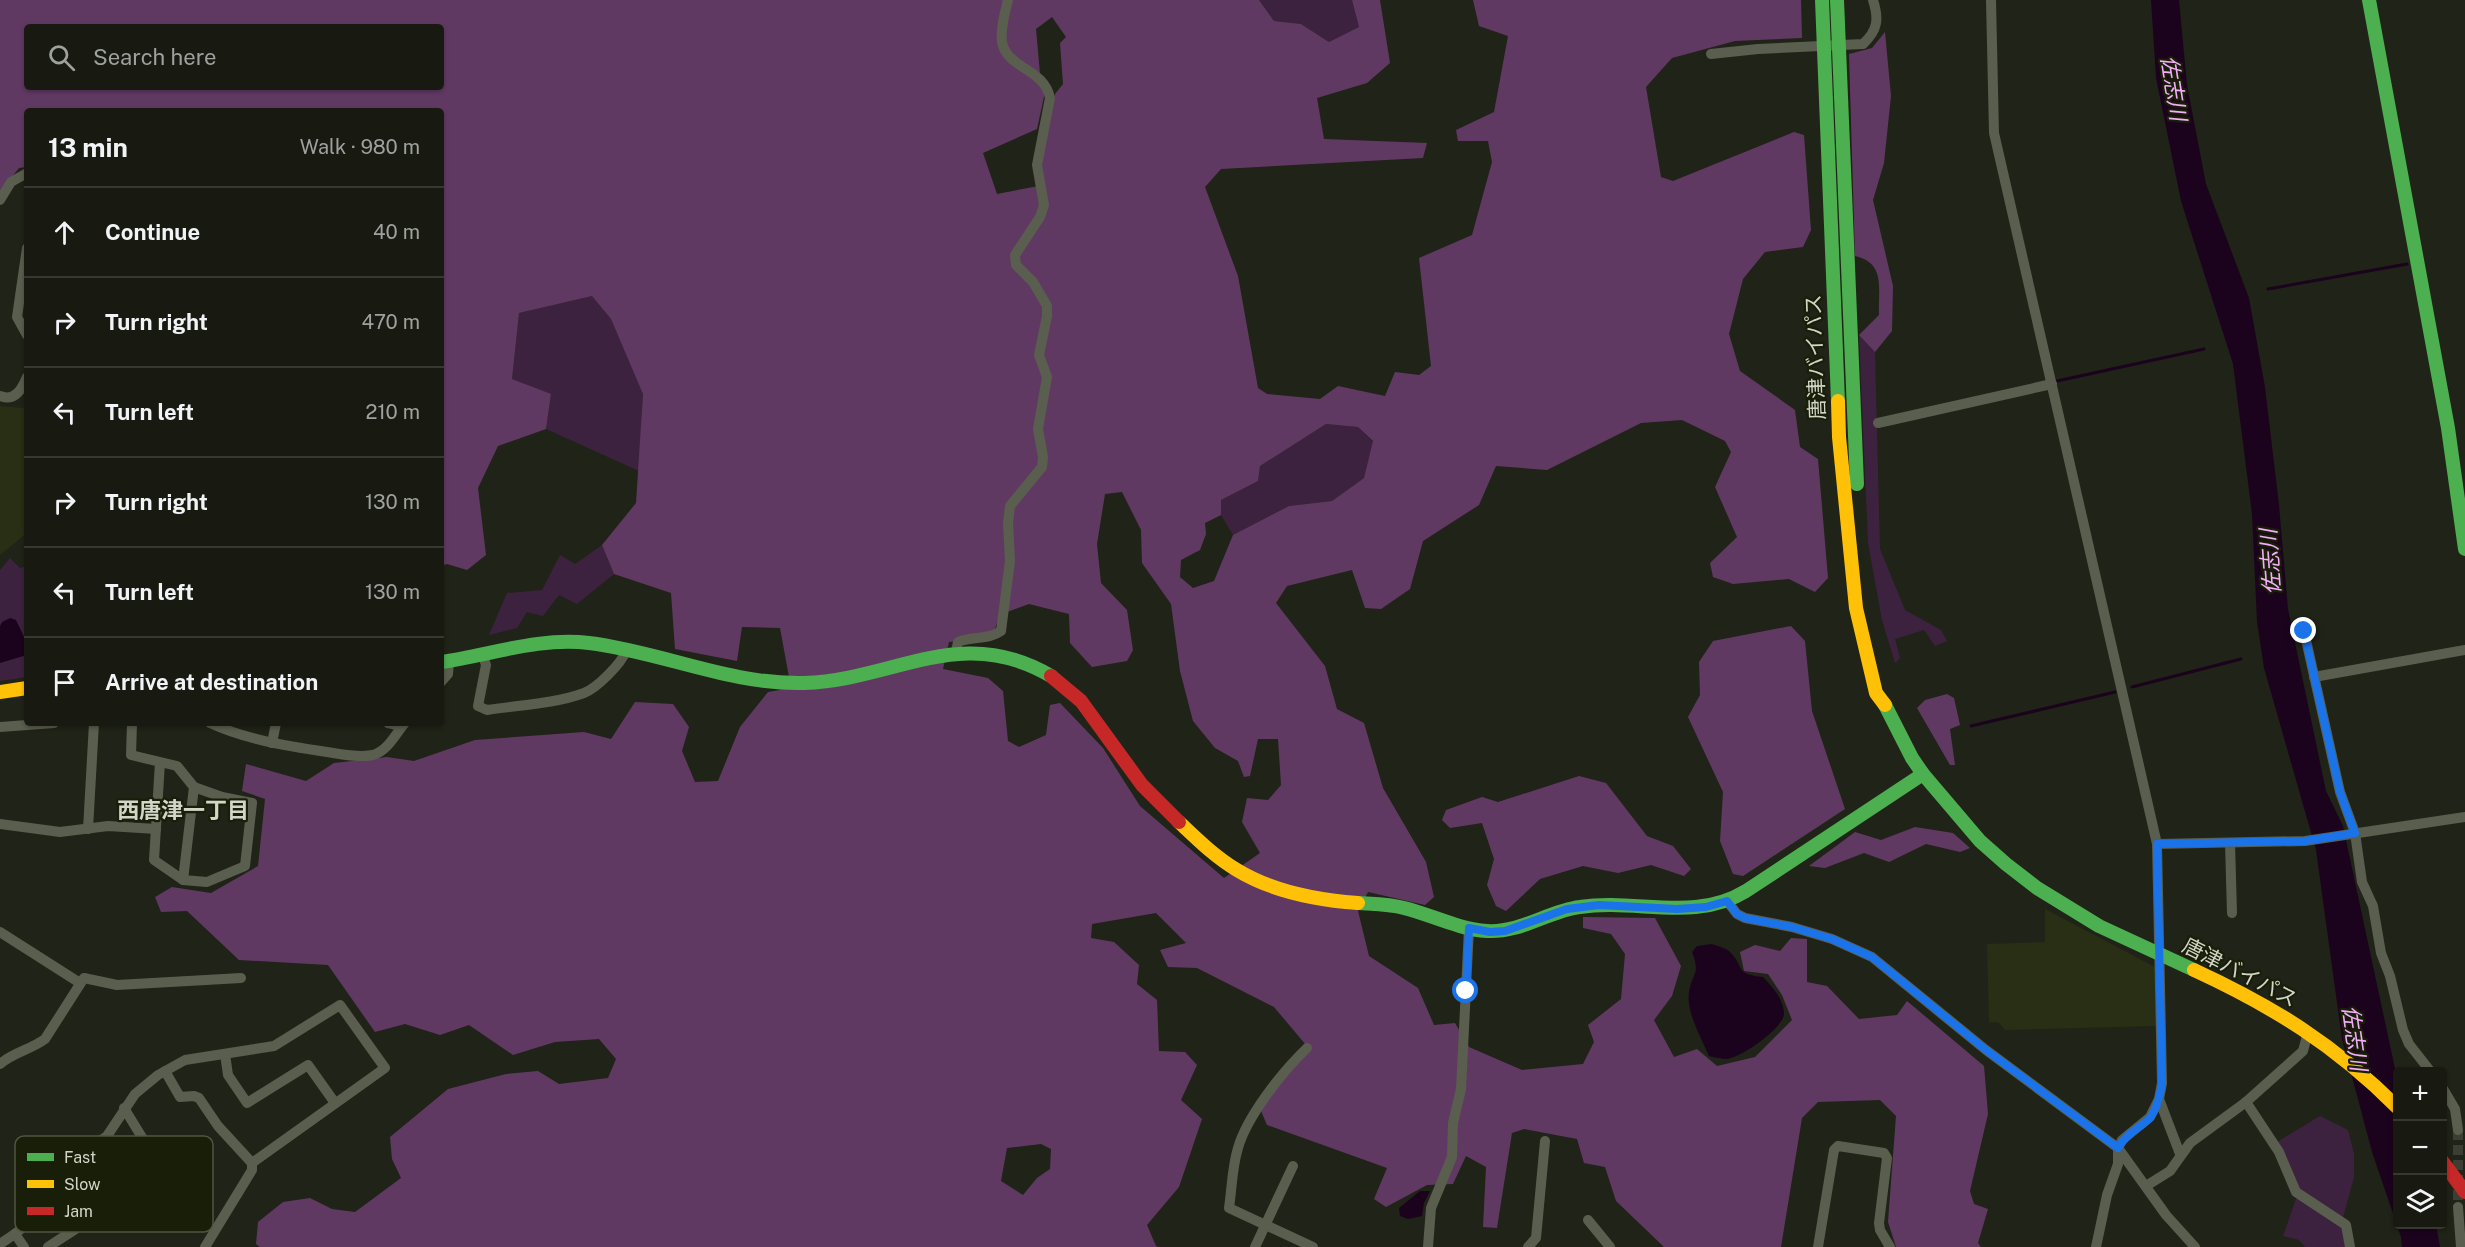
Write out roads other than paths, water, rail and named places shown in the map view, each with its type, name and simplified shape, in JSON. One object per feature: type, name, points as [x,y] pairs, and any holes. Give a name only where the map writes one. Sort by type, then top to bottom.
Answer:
[{"type":"main road","name":"唐津バイパス","points":[[1822,0],[1835,361],[1847,523],[1856,608],[1876,693],[1886,706],[1912,758],[1923,774],[1980,840],[2037,888],[2098,926],[2247,995],[2322,1041],[2377,1086],[2393,1104]]},
{"type":"main road","name":"唐津バイパス","points":[[1837,0],[1860,569],[1865,607],[1886,706]]},
{"type":"main road","points":[[2369,0],[2448,428],[2465,549]]},
{"type":"main road","points":[[445,661],[531,644],[567,641],[592,643],[734,678],[769,683],[835,680],[956,651],[984,652],[1012,658],[1043,670],[1075,693],[1141,784],[1168,813],[1236,869],[1262,884],[1329,901],[1394,906],[1437,913],[1469,928],[1490,932],[1505,931],[1567,909],[1599,905],[1677,909],[1706,907],[1727,901],[1752,887],[1923,774]]},
{"type":"main road","points":[[0,692],[24,688]]},
{"type":"main road","points":[[2447,1168],[2465,1192]]},
{"type":"street","points":[[956,651],[958,642],[969,637],[995,635],[1001,632],[1010,561],[1008,523],[1010,506],[1042,467],[1043,457],[1038,429],[1047,377],[1039,355],[1047,306],[1033,282],[1021,273],[1016,265],[1015,255],[1040,217],[1044,205],[1037,165],[1050,98],[1048,88],[1041,79],[1013,60],[1003,46],[1002,36],[1008,0]]},
{"type":"street","points":[[1712,54],[1758,49],[1839,47],[1863,44],[1873,35],[1878,22],[1874,0]]},
{"type":"street","points":[[1991,0],[1994,133],[2157,844],[2162,1083],[2159,1099],[2150,1117],[2122,1140],[2118,1148],[2118,1164],[2106,1195],[2096,1247]]},
{"type":"street","points":[[0,200],[11,182],[24,175]]},
{"type":"street","points":[[24,268],[17,316],[24,329]]},
{"type":"street","points":[[1878,423],[2052,384]]},
{"type":"street","points":[[0,396],[7,399],[13,397],[24,385]]},
{"type":"street","points":[[2304,631],[2340,792],[2355,833],[2362,882],[2373,906],[2381,952],[2390,976],[2403,1030],[2409,1044],[2428,1067]]},
{"type":"street","points":[[2314,677],[2465,650]]},
{"type":"street","points":[[482,653],[486,665],[478,706],[487,710],[586,693],[621,663],[626,651]]},
{"type":"street","points":[[444,679],[448,674],[445,661]]},
{"type":"street","points":[[0,727],[24,725]]},
{"type":"street","points":[[88,829],[94,726]]},
{"type":"street","points":[[132,726],[131,755],[177,766],[194,787],[222,797],[252,803],[245,866],[207,882],[183,880],[154,860],[160,762]]},
{"type":"street","points":[[219,726],[272,743],[348,755],[373,755],[399,734],[403,726]]},
{"type":"street","points":[[272,743],[275,726]]},
{"type":"street","points":[[183,880],[194,787]]},
{"type":"street","points":[[2157,844],[2305,841],[2465,817]]},
{"type":"street","points":[[0,824],[60,832],[108,826],[156,830]]},
{"type":"street","points":[[2230,843],[2232,913]]},
{"type":"street","points":[[1727,901],[1737,914],[1745,918],[1792,927],[1832,939],[1872,957],[1986,1050],[2118,1148],[2187,1244]]},
{"type":"street","points":[[1428,1247],[1431,1208],[1452,1157],[1453,1123],[1461,1089],[1469,928]]},
{"type":"street","points":[[0,932],[80,982]]},
{"type":"street","points":[[0,1064],[11,1055],[36,1046],[45,1039],[84,978],[117,985],[241,978]]},
{"type":"street","points":[[108,1136],[135,1094],[165,1071],[185,1060],[274,1046],[339,1005],[385,1068],[252,1163]]},
{"type":"street","points":[[2146,1186],[2170,1170],[2190,1143],[2246,1102],[2303,1051],[2308,1032]]},
{"type":"street","points":[[1307,1048],[1290,1065],[1266,1097],[1238,1146],[1229,1208],[1312,1247]]},
{"type":"street","points":[[225,1054],[228,1075],[247,1102],[308,1065],[335,1103]]},
{"type":"street","points":[[165,1071],[180,1096],[199,1098],[218,1126],[252,1163],[252,1170],[205,1247]]},
{"type":"street","points":[[2447,1095],[2455,1109],[2458,1130]]},
{"type":"street","points":[[2159,1099],[2180,1154]]},
{"type":"street","points":[[2246,1102],[2279,1152],[2296,1192],[2346,1225],[2350,1247]]},
{"type":"street","points":[[124,1108],[141,1136]]},
{"type":"street","points":[[1528,1247],[1536,1238],[1545,1141]]},
{"type":"street","points":[[1818,1247],[1834,1150],[1838,1146],[1884,1153],[1887,1158],[1878,1223],[1890,1247]]},
{"type":"street","points":[[1255,1247],[1293,1166]]},
{"type":"street","points":[[2458,1207],[2461,1247]]},
{"type":"street","points":[[1588,1220],[1610,1247]]},
{"type":"street","points":[[48,1247],[71,1232]]},
{"type":"street","points":[[0,1244],[15,1234],[24,1247]]},
{"type":"water","name":"佐志川","points":[[2151,0],[2179,0],[2187,85],[2206,184],[2249,298],[2265,387],[2288,609],[2326,791],[2343,826],[2395,1067],[2393,1214],[2372,1152],[2342,1039],[2316,850],[2264,668],[2257,622],[2252,514],[2233,364],[2181,201],[2156,78]]},
{"type":"water","points":[[10,618],[16,620],[24,637],[24,656],[0,663],[0,626],[2,622]]},
{"type":"water","points":[[1712,944],[1730,952],[1744,972],[1763,977],[1780,998],[1784,1013],[1777,1026],[1761,1041],[1727,1059],[1709,1056],[1690,1008],[1689,992],[1696,970],[1692,952],[1697,946]]},
{"type":"water","points":[[1420,1191],[1430,1191],[1424,1203],[1422,1216],[1408,1219],[1400,1216],[1399,1208]]},
{"type":"water","points":[[2398,1229],[2437,1229],[2440,1247],[2402,1247]]},
{"type":"waterway","points":[[2268,289],[2407,264]]},
{"type":"waterway","points":[[2057,381],[2204,349]]},
{"type":"waterway","points":[[2132,687],[2241,659]]},
{"type":"waterway","points":[[1971,726],[2115,692]]},
{"type":"tunnel","points":[[2458,1130],[2458,1207]]},
{"type":"district","name":"西唐津一丁目","points":[[183,810]]}]
